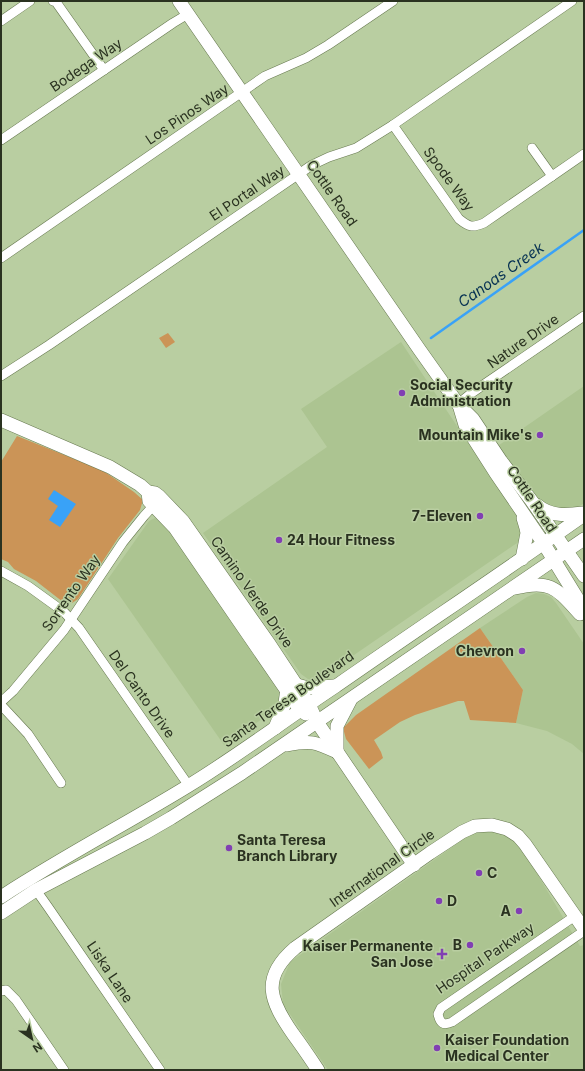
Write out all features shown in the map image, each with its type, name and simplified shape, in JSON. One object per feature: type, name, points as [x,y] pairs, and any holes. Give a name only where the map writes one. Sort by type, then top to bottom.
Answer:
[{"type":"street","points":[[1,21],[30,1]]},
{"type":"street","points":[[53,1],[56,2],[104,70]]},
{"type":"street","name":"Cottle Road","points":[[179,1],[458,404],[473,419],[501,461],[531,500],[584,576]]},
{"type":"street","name":"Los Pinos Way","points":[[1,258],[265,76],[306,58],[393,1]]},
{"type":"street","name":"El Portal Way","points":[[1,376],[49,345],[312,165],[329,157],[356,148],[572,1]]},
{"type":"street","name":"Bodega Way","points":[[1,140],[188,14]]},
{"type":"street","name":"Spode Way","points":[[393,124],[459,219],[471,227],[484,223],[584,154]]},
{"type":"street","points":[[532,148],[552,176]]},
{"type":"street","name":"Nature Drive","points":[[458,404],[473,392],[584,316]]},
{"type":"street","name":"Cottle Road","points":[[458,404],[465,425],[554,559],[584,609]]},
{"type":"street","name":"Camino Verde Drive","points":[[1,420],[110,467],[140,485],[154,498],[317,722],[414,865]]},
{"type":"street","name":"Sorrento Way","points":[[1,704],[64,630],[123,542],[144,516],[154,498]]},
{"type":"street","points":[[531,500],[542,510],[555,515],[584,514]]},
{"type":"street","points":[[519,507],[527,533],[522,559]]},
{"type":"street","name":"Santa Teresa Boulevard","points":[[1,897],[28,879],[189,786],[544,544],[584,514]]},
{"type":"street","points":[[1,913],[36,890],[171,818],[282,746],[584,539]]},
{"type":"street","name":"Del Canto Drive","points":[[1,571],[28,586],[64,612],[79,628],[189,786]]},
{"type":"street","points":[[508,590],[535,584],[551,587],[567,599],[584,618]]},
{"type":"street","points":[[275,728],[292,687],[308,688],[335,686]]},
{"type":"street","points":[[282,746],[302,742],[312,742],[337,752],[337,726],[352,698]]},
{"type":"street","points":[[1,704],[28,734],[61,783]]},
{"type":"street","name":"International Circle","points":[[318,1070],[283,1019],[277,1009],[273,997],[272,981],[285,956],[462,832],[475,826],[492,825],[507,829],[518,836],[580,914],[584,930]]},
{"type":"street","name":"Liska Lane","points":[[36,890],[160,1070]]},
{"type":"street","name":"Hospital Parkway","points":[[580,914],[440,1008],[438,1014],[439,1020],[448,1024],[452,1022],[584,930]]},
{"type":"street","points":[[1,992],[6,990],[16,1000],[64,1070]]},
{"type":"shaded area","points":[[168,333],[175,342],[166,348],[159,338]]},
{"type":"shaded area","points":[[401,342],[479,459],[584,386],[584,503],[573,511],[514,545],[322,677],[315,680],[308,679],[301,674],[203,533],[327,447],[301,409]]},
{"type":"shaded area","points":[[17,436],[102,470],[143,500],[140,510],[118,538],[78,599],[72,603],[63,602],[36,581],[14,569],[8,562],[1,559],[1,462]]},
{"type":"shaded area","points":[[155,518],[164,522],[280,696],[278,706],[274,711],[224,745],[108,579],[149,521]]},
{"type":"shaded area","points":[[536,593],[551,597],[584,644],[584,754],[572,744],[547,731],[516,723],[523,690],[480,628],[527,597]]},
{"type":"shaded area","points":[[480,628],[523,690],[516,723],[470,720],[464,701],[458,701],[415,715],[400,722],[374,740],[383,758],[369,769],[346,739],[343,728],[356,715]]},
{"type":"shaded area","name":"Kaiser Permanente San Jose","points":[[497,830],[520,845],[580,946],[584,945],[584,1070],[328,1070],[283,1004],[281,984],[290,962],[475,831]]},
{"type":"water","points":[[54,490],[76,504],[60,527],[49,520],[58,506],[48,499]]},
{"type":"waterway","name":"Canoas Creek","points":[[431,338],[584,230]]},
{"type":"place","name":"Social Security Administration","points":[[402,393]]},
{"type":"place","name":"Mountain Mike's","points":[[540,435]]},
{"type":"place","name":"7-Eleven","points":[[480,516]]},
{"type":"place","name":"24 Hour Fitness","points":[[279,540]]},
{"type":"place","name":"Chevron","points":[[522,651]]},
{"type":"place","name":"Santa Teresa Branch Library","points":[[229,848]]},
{"type":"place","name":"C","points":[[479,873]]},
{"type":"place","name":"D","points":[[439,901]]},
{"type":"place","name":"A","points":[[519,911]]},
{"type":"place","name":"B","points":[[470,945]]},
{"type":"place","name":"Kaiser Permanente San Jose","points":[[442,954]]},
{"type":"place","name":"Kaiser Foundation Medical Center","points":[[437,1048]]}]
